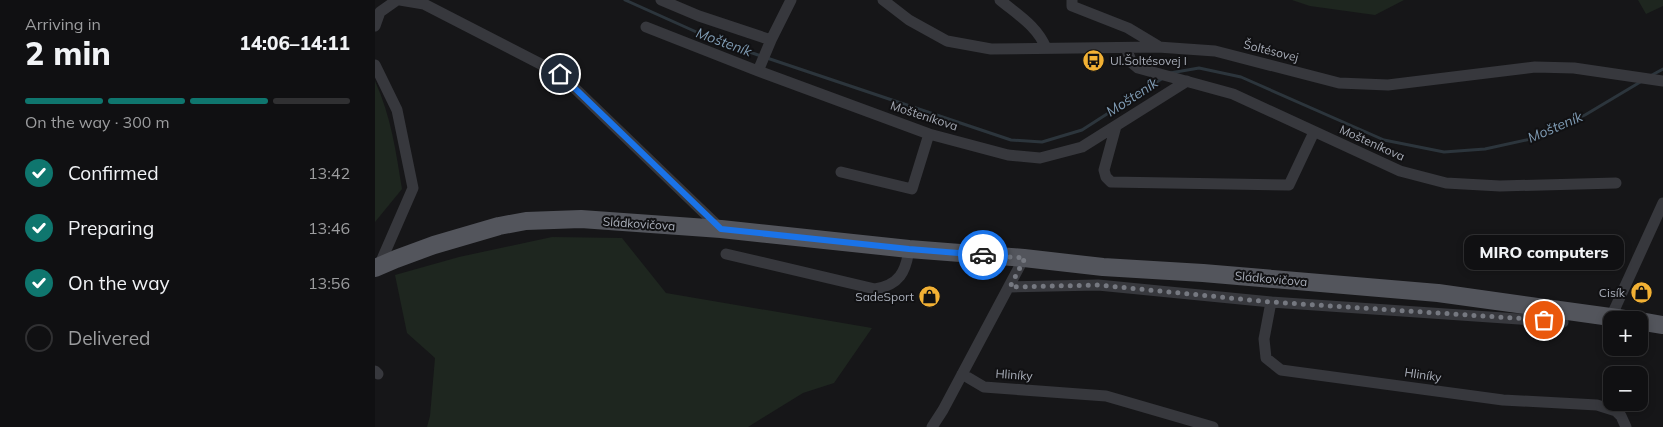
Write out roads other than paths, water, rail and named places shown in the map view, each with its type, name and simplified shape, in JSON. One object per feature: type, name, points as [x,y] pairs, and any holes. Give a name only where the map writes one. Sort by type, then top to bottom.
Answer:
[{"type":"main road","name":"Sládkovičova","points":[[377,267],[443,242],[499,226],[526,221],[581,219],[721,229],[1103,267],[1203,273],[1438,293],[1567,317],[1603,317]]},
{"type":"main road","points":[[1648,322],[1663,325]]},
{"type":"street","points":[[375,26],[380,12],[398,0],[424,4],[560,74],[721,229]]},
{"type":"street","points":[[661,0],[699,16],[771,40]]},
{"type":"street","points":[[762,61],[791,0]]},
{"type":"street","name":"Šoltésovej","points":[[883,0],[909,20],[947,41],[991,49],[1158,47],[1215,52],[1339,82],[1388,85],[1535,67],[1574,68],[1659,81]]},
{"type":"street","points":[[1000,0],[1034,28],[1041,37],[1045,48]]},
{"type":"street","points":[[1072,0],[1072,6],[1128,28],[1158,47]]},
{"type":"street","name":"Mošteníkova","points":[[646,27],[762,61],[929,134],[1008,155],[1040,158],[1082,148],[1187,81]]},
{"type":"street","name":"Mošteníkova","points":[[1126,48],[1132,63],[1139,68],[1233,94],[1400,172],[1446,183],[1499,186],[1615,183]]},
{"type":"street","points":[[375,65],[397,110],[413,188],[377,267]]},
{"type":"street","points":[[1116,126],[1104,170],[1111,182],[1289,185],[1314,132]]},
{"type":"street","points":[[841,172],[911,189],[929,134]]},
{"type":"street","points":[[1614,311],[1663,203]]},
{"type":"street","points":[[726,254],[875,289],[890,284],[903,272],[909,249]]},
{"type":"street","points":[[932,427],[963,374],[1025,258]]},
{"type":"street","name":"Sládkovičova","points":[[1010,287],[1098,285],[1271,302],[1567,317]]},
{"type":"street","name":"Hliníky","points":[[1271,302],[1264,339],[1266,358],[1281,370],[1503,400],[1597,405],[1616,411],[1627,427]]},
{"type":"street","name":"Hliníky","points":[[963,374],[984,387],[1105,396],[1213,427]]},
{"type":"waterway","name":"Mošteník","points":[[625,0],[712,39],[761,56]]},
{"type":"waterway","name":"Mošteník","points":[[767,58],[1011,140],[1042,142],[1082,130],[1163,78]]},
{"type":"waterway","name":"Mošteník","points":[[1170,73],[1199,68],[1241,77],[1384,140],[1444,152],[1485,149],[1535,138],[1585,115],[1642,81]]},
{"type":"waterway","name":"Mošteník","points":[[1652,75],[1663,69]]},
{"type":"place","name":"Ul.Šoltésovej I","points":[[1094,61]]},
{"type":"place","name":"Cisík","points":[[1641,293]]},
{"type":"place","name":"SadeSport","points":[[930,297]]},
{"type":"place","name":"MIRO computers","points":[[1544,320]]}]
